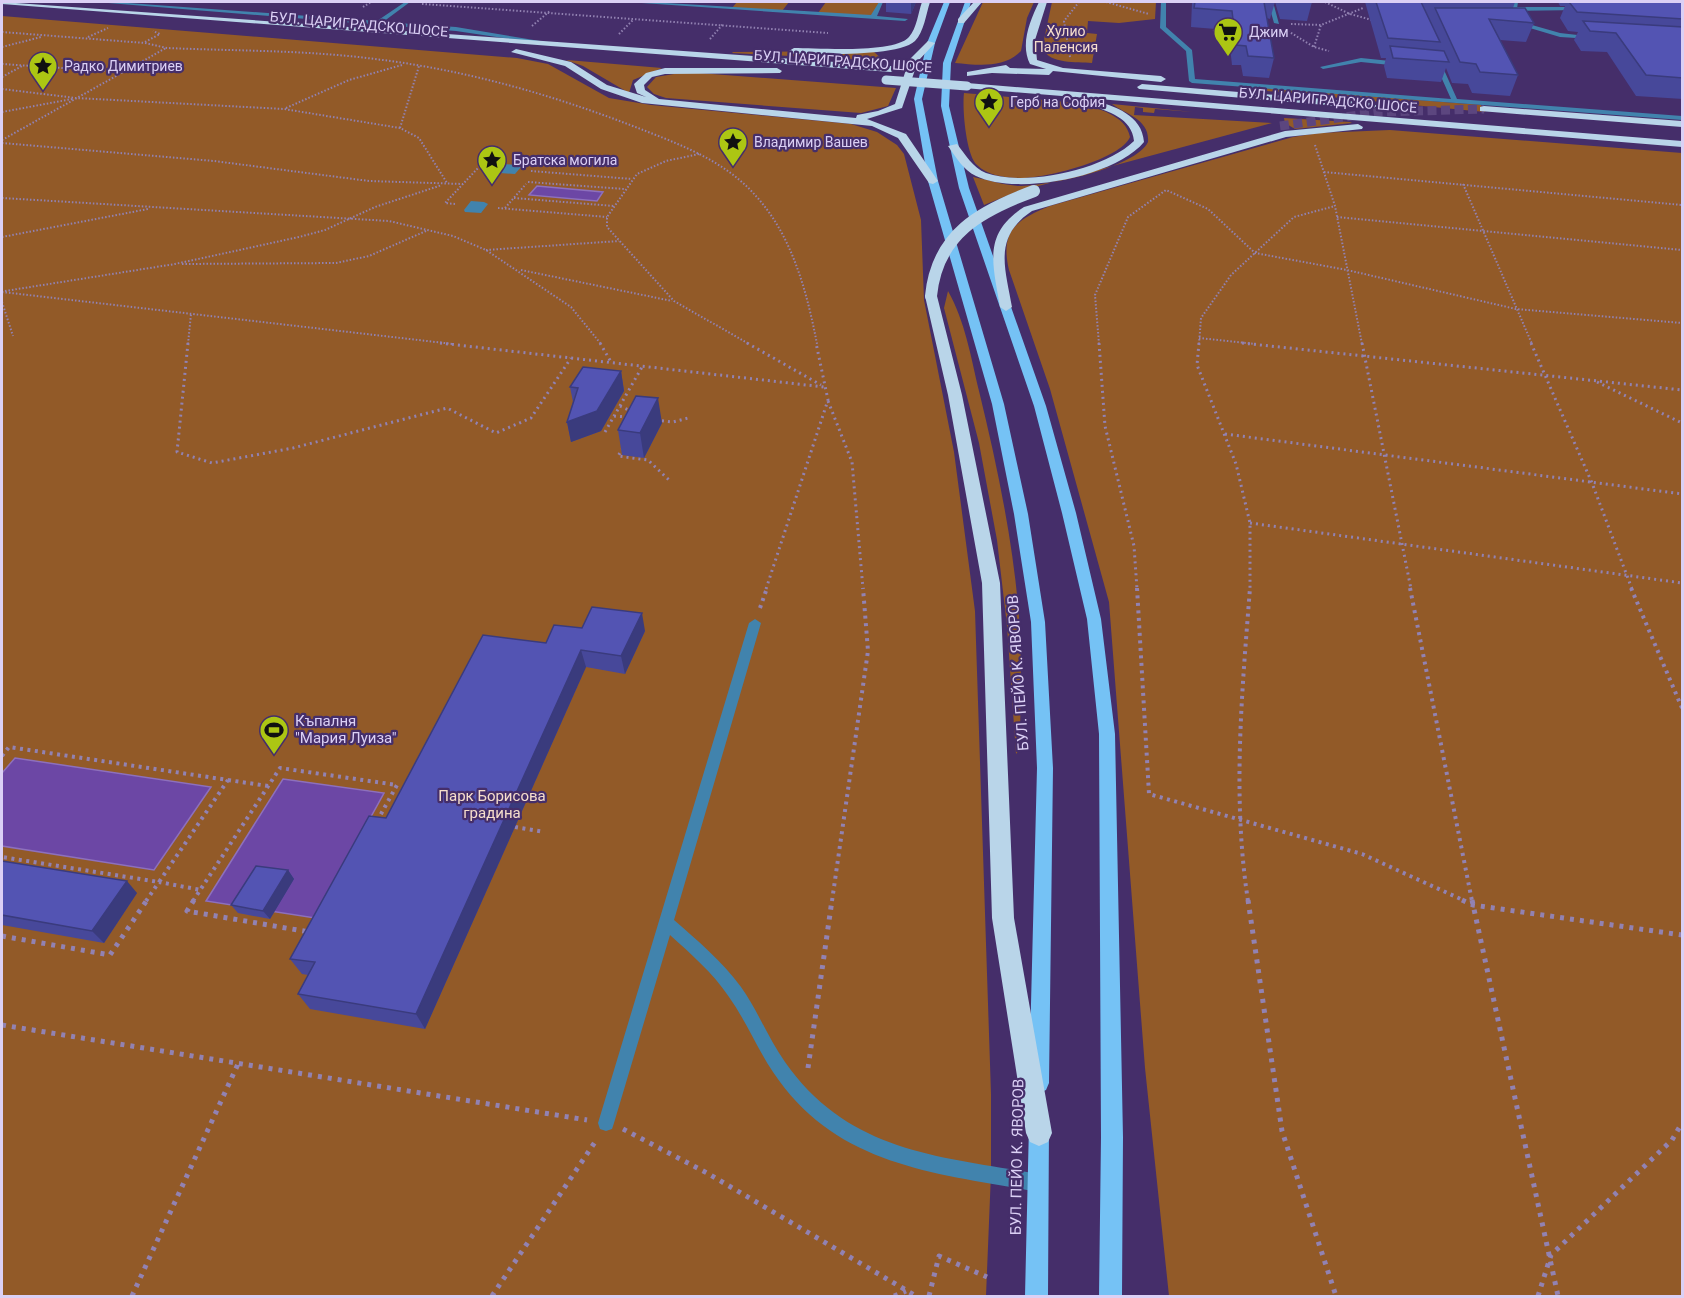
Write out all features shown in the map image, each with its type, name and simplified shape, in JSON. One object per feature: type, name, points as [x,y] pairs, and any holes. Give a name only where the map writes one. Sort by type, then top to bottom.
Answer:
[{"type":"highway","name":"БУЛ. ЦАРИГРАДСКО ШОСЕ","points":[[2,2],[1383,107]]},
{"type":"highway","points":[[618,49],[795,51],[894,47],[911,40],[926,2]]},
{"type":"highway","points":[[962,21],[978,2]]},
{"type":"highway","points":[[1043,2],[1034,24],[1030,54],[1038,65],[1192,81],[1288,99]]},
{"type":"highway","name":"БУЛ. ЦАРИГРАДСКО ШОСЕ","points":[[2,11],[850,77]]},
{"type":"highway","points":[[831,117],[880,114],[899,106],[914,60],[931,43]]},
{"type":"highway","points":[[502,50],[568,64],[622,96],[874,123],[902,136],[933,181]]},
{"type":"highway","points":[[995,71],[1017,65],[1030,54]]},
{"type":"highway","points":[[970,74],[1073,68]]},
{"type":"highway","points":[[684,104],[645,95],[638,87],[639,84],[649,75],[674,70],[779,71]]},
{"type":"highway","name":"БУЛ. ЦАРИГРАДСКО ШОСЕ","points":[[874,79],[1683,144]]},
{"type":"highway","points":[[953,146],[966,164],[983,175],[1005,181],[1032,181],[1113,161],[1127,155],[1139,142],[1137,129],[1117,112],[1093,103],[1044,92]]},
{"type":"highway","points":[[1683,124],[1480,112],[1683,133]]},
{"type":"highway","points":[[1039,1133],[1003,918],[991,583],[954,395],[931,296],[931,281],[935,266],[954,236],[994,206],[1034,191],[1280,126]]},
{"type":"highway","points":[[1006,307],[998,253],[1001,235],[1020,213],[1048,201],[1297,132],[1396,127],[1555,134]]},
{"type":"main road","name":"БУЛ. ПЕЙО К. ЯВОРОВ","points":[[947,2],[931,43],[918,99],[933,181],[998,404],[1021,514],[1038,622],[1045,768],[1036,1296]]},
{"type":"main road","points":[[968,2],[948,57],[945,76],[945,106],[967,196],[1040,406],[1071,524],[1094,619],[1107,734],[1112,1137],[1111,1296]]},
{"type":"street","name":"БУЛ. ЦАРИГРАДСКО ШОСЕ","points":[[99,2],[456,29],[561,45]]},
{"type":"street","points":[[379,22],[406,2]]},
{"type":"street","points":[[630,2],[700,4],[904,19]]},
{"type":"street","points":[[783,11],[789,2]]},
{"type":"street","points":[[873,17],[881,2]]},
{"type":"street","points":[[1163,2],[1163,28],[1189,50],[1192,81]]},
{"type":"street","points":[[1270,2],[1277,23]]},
{"type":"street","points":[[1515,2],[1510,22],[1560,35],[1605,38]]},
{"type":"street","points":[[228,10],[238,5]]},
{"type":"street","points":[[1514,9],[1582,9]]},
{"type":"street","points":[[1435,56],[1454,99]]},
{"type":"street","points":[[1323,67],[1361,60],[1406,64]]},
{"type":"street","points":[[1429,66],[1440,67]]},
{"type":"street","name":"БУЛ. ЦАРИГРАДСКО ШОСЕ","points":[[1192,81],[1683,117]]},
{"type":"street","points":[[606,1123],[755,623]]},
{"type":"street","points":[[665,921],[723,977],[780,1068],[804,1095],[832,1119],[872,1145],[915,1161],[1038,1183]]},
{"type":"path","points":[[406,2],[834,34]]},
{"type":"path","points":[[1073,68],[1064,21],[1079,2]]},
{"type":"path","points":[[1106,2],[1163,18]]},
{"type":"path","points":[[1325,2],[1350,14],[1377,20]]},
{"type":"path","points":[[1277,23],[1321,25],[1350,14],[1362,5]]},
{"type":"path","points":[[529,28],[548,12]]},
{"type":"path","points":[[618,35],[635,18]]},
{"type":"path","points":[[1277,23],[1314,47],[1328,51]]},
{"type":"path","points":[[708,42],[722,25]]},
{"type":"path","points":[[1314,47],[1321,25]]},
{"type":"path","points":[[87,37],[110,28]]},
{"type":"path","points":[[1213,31],[1234,28]]},
{"type":"path","points":[[2,32],[87,37],[145,43],[166,48],[366,58],[462,73],[530,90],[627,123],[700,154],[744,185],[765,206],[788,243],[813,318],[824,387],[852,462],[868,651],[804,1095]]},
{"type":"path","points":[[145,43],[160,34],[156,32]]},
{"type":"path","points":[[2,47],[47,35]]},
{"type":"path","points":[[2,140],[166,48]]},
{"type":"path","points":[[2,63],[124,72]]},
{"type":"path","points":[[284,109],[349,80],[406,64]]},
{"type":"path","points":[[2,77],[24,66]]},
{"type":"path","points":[[400,128],[419,66]]},
{"type":"path","points":[[2,89],[76,98],[284,109],[400,128],[419,138],[447,183]]},
{"type":"path","points":[[2,112],[76,98]]},
{"type":"path","points":[[2,140],[214,161],[369,182],[463,184],[479,167]]},
{"type":"path","points":[[1314,141],[1335,206],[1473,905],[1551,1255],[1558,1296]]},
{"type":"path","points":[[700,154],[666,161],[646,169],[632,179],[607,217],[607,226],[674,301],[824,387]]},
{"type":"path","points":[[607,217],[505,208],[536,172],[632,179]]},
{"type":"path","points":[[1324,172],[1683,204]]},
{"type":"path","points":[[528,182],[625,189]]},
{"type":"path","points":[[2,292],[175,264],[299,237],[352,219],[375,207],[447,183]]},
{"type":"path","points":[[1463,184],[1592,483],[1626,575],[1683,708]]},
{"type":"path","points":[[1683,323],[1516,309],[1347,270],[1256,253],[1208,209],[1166,190],[1128,217],[1095,296],[1105,426],[1134,546],[1149,794],[1362,854],[1473,905],[1683,935]]},
{"type":"path","points":[[2,198],[389,221],[453,236],[486,250],[571,307],[599,340],[612,363]]},
{"type":"path","points":[[514,198],[614,206]]},
{"type":"path","points":[[1335,206],[1294,217],[1231,275],[1201,318],[1197,365],[1236,464],[1250,523],[1252,568],[1239,734],[1241,855],[1282,1131],[1336,1296]]},
{"type":"path","points":[[2,237],[155,207]]},
{"type":"path","points":[[1337,217],[1683,250]]},
{"type":"path","points":[[175,264],[336,263],[369,256],[427,230]]},
{"type":"path","points":[[486,250],[619,241]]},
{"type":"path","points":[[517,269],[674,301]]},
{"type":"path","points":[[2,292],[824,387]]},
{"type":"path","points":[[2,302],[13,336]]},
{"type":"path","points":[[191,314],[177,452],[212,463],[293,448],[447,408],[496,434],[531,418],[572,358]]},
{"type":"path","points":[[1199,338],[1683,390]]},
{"type":"path","points":[[605,432],[642,367]]},
{"type":"path","points":[[1593,381],[1683,423]]},
{"type":"path","points":[[755,623],[828,399]]},
{"type":"path","points":[[614,416],[638,416],[620,406]]},
{"type":"path","points":[[649,420],[672,422],[688,418]]},
{"type":"path","points":[[1224,434],[1683,494]]},
{"type":"path","points":[[623,447],[618,456],[648,460],[669,480]]},
{"type":"path","points":[[1250,523],[1683,583]]},
{"type":"path","points":[[2,756],[9,747],[268,786]]},
{"type":"path","points":[[280,768],[397,785],[315,933],[187,911],[268,786],[280,768]]},
{"type":"path","points":[[2,936],[110,955],[228,780]]},
{"type":"path","points":[[386,805],[397,807]]},
{"type":"path","points":[[515,826],[544,832]]},
{"type":"path","points":[[2,857],[201,890]]},
{"type":"path","points":[[2,1025],[606,1123],[632,1132],[707,1173],[916,1296]]},
{"type":"path","points":[[132,1296],[238,1064]]},
{"type":"path","points":[[492,1296],[606,1123]]},
{"type":"path","points":[[1538,1296],[1551,1255],[1672,1140],[1683,1123]]},
{"type":"path","points":[[929,1296],[939,1256],[987,1277]]},
{"type":"path","points":[[894,1296],[906,1290]]},
{"type":"green space","points":[[737,2],[789,2],[782,11],[732,8]]},
{"type":"green space","points":[[826,2],[881,2],[873,17],[818,13]]},
{"type":"green space","points":[[983,2],[1034,2],[1027,18],[1021,51],[1007,61],[998,63],[981,65],[955,63]]},
{"type":"green space","name":"Хулио Паленсия","points":[[1052,2],[1156,2],[1155,19],[1119,23],[1088,21],[1087,33],[1097,34],[1092,63],[1064,61],[1051,57],[1042,49]]},
{"type":"green space","name":"Парк Борисова градина","points":[[2,16],[517,58],[548,64],[609,98],[651,105],[851,124],[877,132],[897,145],[904,154],[921,220],[924,300],[954,452],[975,611],[991,1094],[991,1173],[986,1296],[2,1296]]},
{"type":"green space","points":[[873,51],[884,61],[732,53],[733,52]]},
{"type":"green space","points":[[566,60],[662,68],[633,80],[629,93],[583,66]]},
{"type":"green space","points":[[686,72],[896,88],[888,106],[861,113],[666,98],[654,94],[647,87],[656,77]]},
{"type":"green space","points":[[1253,87],[1481,105],[1485,112],[1267,91]]},
{"type":"green space","points":[[964,93],[1086,105],[1117,118],[1123,123],[1130,137],[1113,153],[1066,170],[1025,178],[993,174],[977,165],[970,152],[964,120]]},
{"type":"green space","points":[[1112,104],[1193,112],[1155,109],[1154,113],[1143,112],[1143,108],[1135,107],[1134,115],[1272,123],[1112,166],[1140,151],[1148,142],[1148,134],[1136,118]]},
{"type":"green space","points":[[1284,118],[1352,123],[1295,129],[1285,123]]},
{"type":"green space","points":[[1390,130],[1682,153],[1682,1296],[1169,1296],[1145,1068],[1109,602],[1050,389],[1009,270],[1007,246],[1013,229],[1019,222],[1050,206],[1293,137],[1319,133]]},
{"type":"green space","points":[[1112,166],[1090,174],[1053,182]]},
{"type":"green space","points":[[973,177],[1019,186],[1053,182],[1016,192],[984,205]]},
{"type":"green space","points":[[948,291],[959,314],[970,352],[993,450],[1010,540],[1021,645],[1020,749],[1016,754],[1007,626],[997,540],[979,443],[944,308]]},
{"type":"shaded area","points":[[537,186],[603,192],[597,201],[529,195]]},
{"type":"shaded area","points":[[15,758],[211,787],[154,870],[2,846],[2,773]]},
{"type":"shaded area","points":[[283,779],[384,793],[315,918],[206,901]]},
{"type":"building","points":[[1195,2],[1264,2],[1274,58],[1248,56],[1246,46],[1236,45],[1232,11],[1194,8]]},
{"type":"building","points":[[1376,2],[1421,2],[1440,42],[1388,38]]},
{"type":"building","points":[[1569,2],[1680,2],[1683,3],[1683,19],[1577,12]]},
{"type":"building","points":[[1435,8],[1525,8],[1534,23],[1489,19],[1518,75],[1480,72],[1476,64],[1460,62]]},
{"type":"building","points":[[1583,21],[1683,27],[1683,78],[1646,75],[1616,33],[1590,31]]},
{"type":"building","points":[[1390,46],[1444,51],[1449,62],[1393,58]]},
{"type":"building","points":[[583,367],[621,371],[597,411],[567,422],[578,388],[570,387]]},
{"type":"building","points":[[636,396],[658,398],[640,433],[618,430]]},
{"type":"building","points":[[592,607],[642,613],[621,656],[581,650],[416,1014],[298,994],[315,962],[290,959],[369,816],[386,818],[483,635],[546,643],[554,625],[582,628]]},
{"type":"building","points":[[2,861],[127,881],[92,931],[2,915]]},
{"type":"building","points":[[256,866],[288,870],[263,911],[231,905]]},
{"type":"tunnel","points":[[1280,126],[1381,112],[1484,109]]},
{"type":"place","name":"Джим","points":[[1228,58]]},
{"type":"place","name":"Радко Димитриев","points":[[43,92]]},
{"type":"place","name":"Герб на София","points":[[989,128]]},
{"type":"place","name":"Владимир Вашев","points":[[733,168]]},
{"type":"place","name":"Братска могила","points":[[492,186]]},
{"type":"place","name":"Къпалня \"Мария Луиза\"","points":[[274,756]]}]
